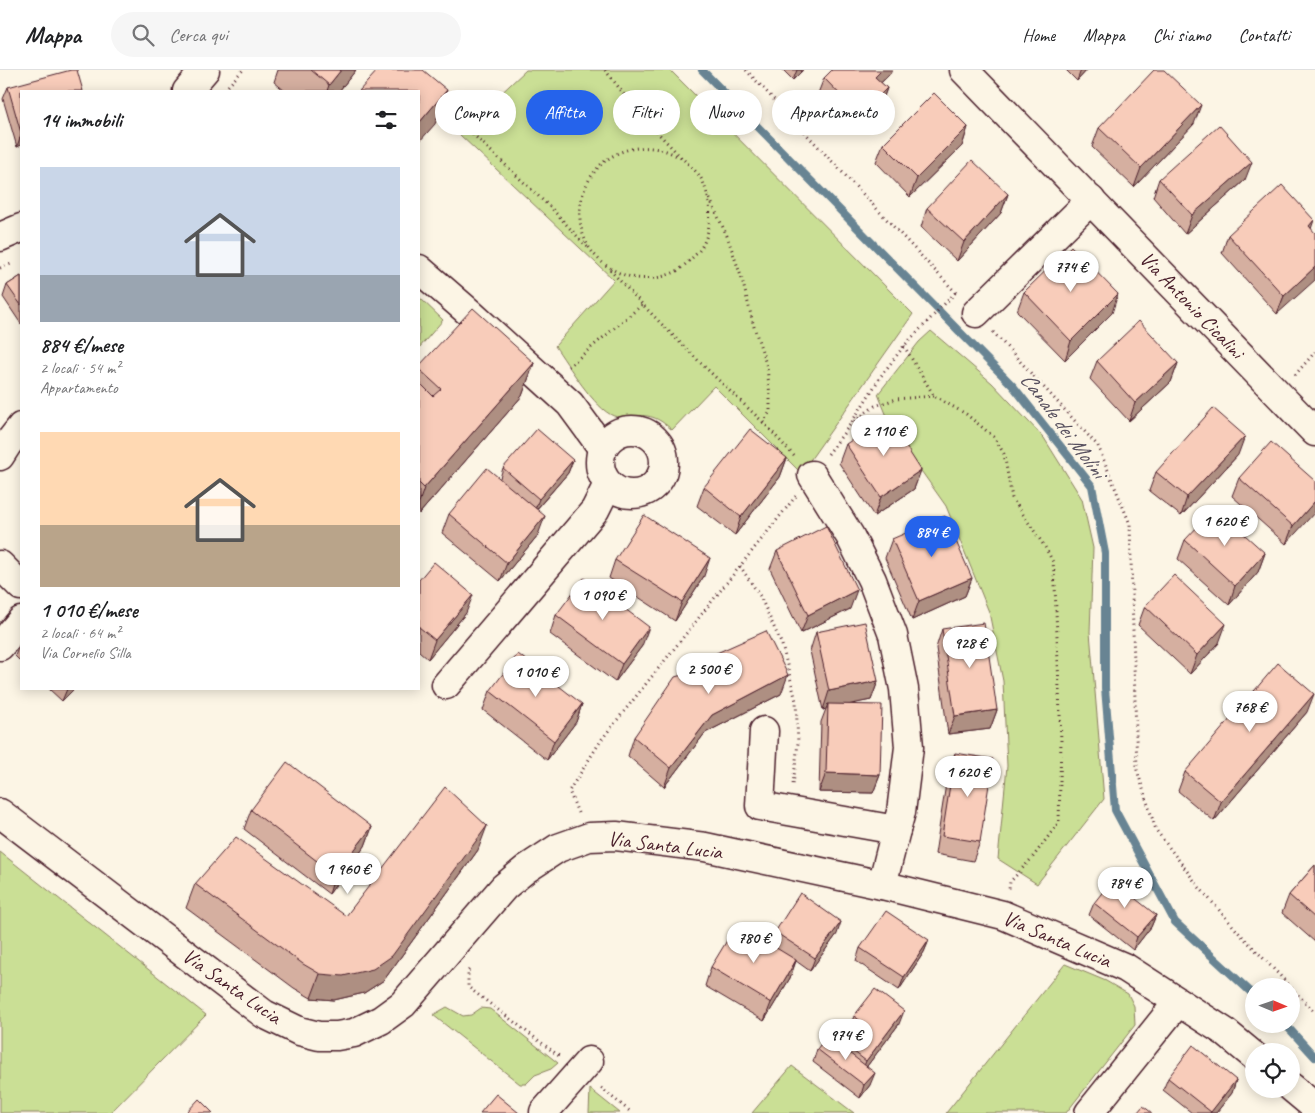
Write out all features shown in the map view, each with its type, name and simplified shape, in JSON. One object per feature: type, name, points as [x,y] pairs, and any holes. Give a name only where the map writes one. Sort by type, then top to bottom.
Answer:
[{"type":"street","name":"Via Antonio Cicalini","points":[[964,70],[1315,432]]},
{"type":"street","points":[[976,313],[1091,200]]},
{"type":"street","points":[[0,237],[20,228]]},
{"type":"street","points":[[420,270],[611,441]]},
{"type":"street","points":[[0,456],[20,428]]},
{"type":"street","points":[[628,430],[648,434],[656,441],[662,450],[664,470],[652,487],[644,492],[634,494],[616,488],[604,476],[601,458],[611,441],[628,430]]},
{"type":"street","points":[[812,475],[850,536],[872,580],[894,635],[904,689],[909,747],[901,812],[882,885]]},
{"type":"street","points":[[446,686],[595,510],[616,488]]},
{"type":"street","points":[[0,565],[20,585]]},
{"type":"street","points":[[0,646],[20,622]]},
{"type":"street","points":[[764,730],[760,806],[896,830]]},
{"type":"street","name":"Via Santa Lucia","points":[[0,812],[264,1014],[299,1031],[319,1036],[337,1036],[354,1033],[381,1020],[396,1010],[504,887],[526,869],[558,848],[589,838],[616,836],[705,847],[882,885],[1003,915],[1126,968],[1225,1032],[1245,1049]]},
{"type":"street","points":[[1089,1113],[1178,1002]]},
{"type":"street","points":[[545,1113],[584,1066]]},
{"type":"street","points":[[1300,1094],[1315,1107]]},
{"type":"path","points":[[225,90],[243,70]]},
{"type":"path","points":[[606,70],[644,118],[698,174],[727,236],[742,278],[754,327],[767,367],[770,412],[764,422]]},
{"type":"path","points":[[746,70],[976,313],[1098,446],[1130,524],[1136,770],[1156,830],[1199,887],[1240,934],[1282,978]]},
{"type":"path","points":[[475,135],[553,210],[592,254],[609,269],[691,355],[764,422],[812,475]]},
{"type":"path","points":[[592,254],[582,234],[579,210],[584,188],[596,169],[614,154],[635,148],[660,149],[683,159]]},
{"type":"path","points":[[609,269],[632,278],[654,278],[677,271],[697,253],[705,239],[710,224],[707,192]]},
{"type":"path","points":[[589,838],[569,791],[602,739],[812,475],[852,422],[881,376],[904,346],[956,292]]},
{"type":"path","points":[[569,366],[642,305]]},
{"type":"path","points":[[904,346],[934,396],[966,414],[994,437],[1004,454],[1012,498],[1053,562],[1061,742],[1059,822],[1033,857],[1010,882],[1003,915]]},
{"type":"path","points":[[852,422],[875,406],[896,400],[934,396]]},
{"type":"path","points":[[740,566],[760,596],[782,645],[796,701],[798,743],[791,811]]},
{"type":"path","points":[[472,966],[468,971],[468,987],[584,1066],[632,1113]]},
{"type":"path","points":[[1300,996],[1315,1012]]},
{"type":"green space","points":[[526,70],[670,70],[690,90],[690,135],[735,135],[913,314],[801,473],[714,386],[672,430],[653,417],[614,416],[598,405],[590,396],[555,346],[614,280],[460,135],[516,135],[516,90],[505,90]]},
{"type":"green space","points":[[420,298],[443,320],[420,347]]},
{"type":"green space","points":[[931,331],[992,383],[1044,438],[1082,499],[1093,548],[1090,632],[1104,799],[1037,884],[998,859],[1007,766],[1003,681],[989,612],[946,506],[893,431],[878,394],[919,342]]},
{"type":"green space","points":[[0,852],[206,1015],[110,1113],[0,1113]]},
{"type":"green space","points":[[1065,964],[1106,981],[1128,994],[1134,1006],[1135,1025],[1066,1113],[946,1113]]},
{"type":"green space","points":[[447,1007],[463,1016],[471,1015],[481,1008],[490,1009],[558,1063],[551,1069],[535,1075],[526,1084],[520,1084],[433,1015]]},
{"type":"green space","points":[[792,1066],[854,1113],[752,1113]]},
{"type":"green space","points":[[590,1089],[620,1113],[589,1113]]},
{"type":"building","points":[[77,70],[83,90],[20,90],[20,129],[8,87]]},
{"type":"building","points":[[311,70],[341,70],[329,85]]},
{"type":"building","points":[[378,70],[423,70],[447,90],[435,90],[435,104],[420,122],[420,90],[360,90]]},
{"type":"building","points":[[832,70],[882,70],[875,77],[887,88],[885,90],[836,90],[824,78]]},
{"type":"building","points":[[1154,70],[1164,70],[1201,105],[1141,168],[1099,128]]},
{"type":"building","points":[[934,93],[968,127],[917,178],[883,144],[892,135],[895,135],[895,132]]},
{"type":"building","points":[[1219,125],[1252,162],[1192,215],[1159,179]]},
{"type":"building","points":[[972,160],[1008,194],[964,242],[927,208]]},
{"type":"building","points":[[1282,185],[1314,220],[1309,226],[1315,233],[1315,267],[1284,296],[1228,235]]},
{"type":"building","points":[[1071,246],[1118,294],[1071,341],[1024,292]]},
{"type":"building","points":[[20,277],[20,304],[7,285]]},
{"type":"building","points":[[473,308],[534,363],[424,488],[420,484],[420,383],[433,396],[441,389],[420,370],[420,365]]},
{"type":"building","points":[[1139,321],[1178,363],[1135,403],[1097,361]]},
{"type":"building","points":[[1213,408],[1245,436],[1187,497],[1156,472]]},
{"type":"building","points":[[887,417],[921,470],[881,497],[846,444]]},
{"type":"building","points":[[537,429],[573,460],[539,499],[503,468]]},
{"type":"building","points":[[750,429],[787,458],[741,517],[704,487]]},
{"type":"building","points":[[1271,442],[1315,481],[1315,501],[1293,526],[1239,478]]},
{"type":"building","points":[[487,468],[545,516],[507,563],[449,514]]},
{"type":"building","points":[[1215,508],[1265,553],[1235,586],[1185,540]]},
{"type":"building","points":[[644,515],[710,558],[682,602],[615,560]]},
{"type":"building","points":[[945,516],[972,578],[919,601],[892,539]]},
{"type":"building","points":[[826,526],[857,590],[808,615],[777,551]]},
{"type":"building","points":[[434,562],[473,595],[435,640],[420,628],[420,579]]},
{"type":"building","points":[[1174,575],[1226,624],[1197,655],[1145,606]]},
{"type":"building","points":[[584,578],[649,627],[622,664],[556,615]]},
{"type":"building","points":[[865,622],[878,681],[829,691],[816,632]]},
{"type":"building","points":[[984,623],[997,710],[955,716],[942,629]]},
{"type":"building","points":[[766,631],[788,675],[712,715],[671,768],[634,737],[675,677],[692,672],[692,664]]},
{"type":"building","points":[[518,654],[582,704],[554,741],[490,691]]},
{"type":"building","points":[[1278,663],[1314,694],[1221,802],[1185,772]]},
{"type":"building","points":[[828,704],[882,705],[880,775],[826,773]]},
{"type":"building","points":[[955,753],[993,759],[980,842],[942,836]]},
{"type":"building","points":[[287,762],[372,827],[335,875],[251,810]]},
{"type":"building","points":[[445,787],[487,826],[392,956],[373,969],[343,976],[320,974],[303,964],[195,884],[236,837],[346,916]]},
{"type":"building","points":[[1315,865],[1315,918],[1289,895]]},
{"type":"building","points":[[1112,880],[1156,915],[1137,937],[1094,903]]},
{"type":"building","points":[[800,893],[841,922],[815,958],[775,932]]},
{"type":"building","points":[[886,911],[929,940],[904,977],[860,948]]},
{"type":"building","points":[[737,924],[796,960],[771,1003],[711,967]]},
{"type":"building","points":[[875,989],[904,1011],[866,1061],[849,1048],[866,1025],[854,1016]]},
{"type":"building","points":[[827,1036],[875,1073],[864,1085],[817,1049]]},
{"type":"building","points":[[1193,1045],[1236,1080],[1211,1112],[1168,1078]]},
{"type":"building","points":[[496,1094],[519,1113],[480,1113]]},
{"type":"building","points":[[199,1099],[213,1113],[186,1113]]},
{"type":"building","points":[[1143,1106],[1152,1113],[1137,1113]]},
{"type":"waterway","name":"Canale dei Molini","points":[[702,70],[1013,386],[1092,486],[1105,553],[1105,688],[1115,810],[1175,922],[1245,987]]},
{"type":"waterway","name":"Canale dei Molini","points":[[1293,1033],[1315,1057]]}]
